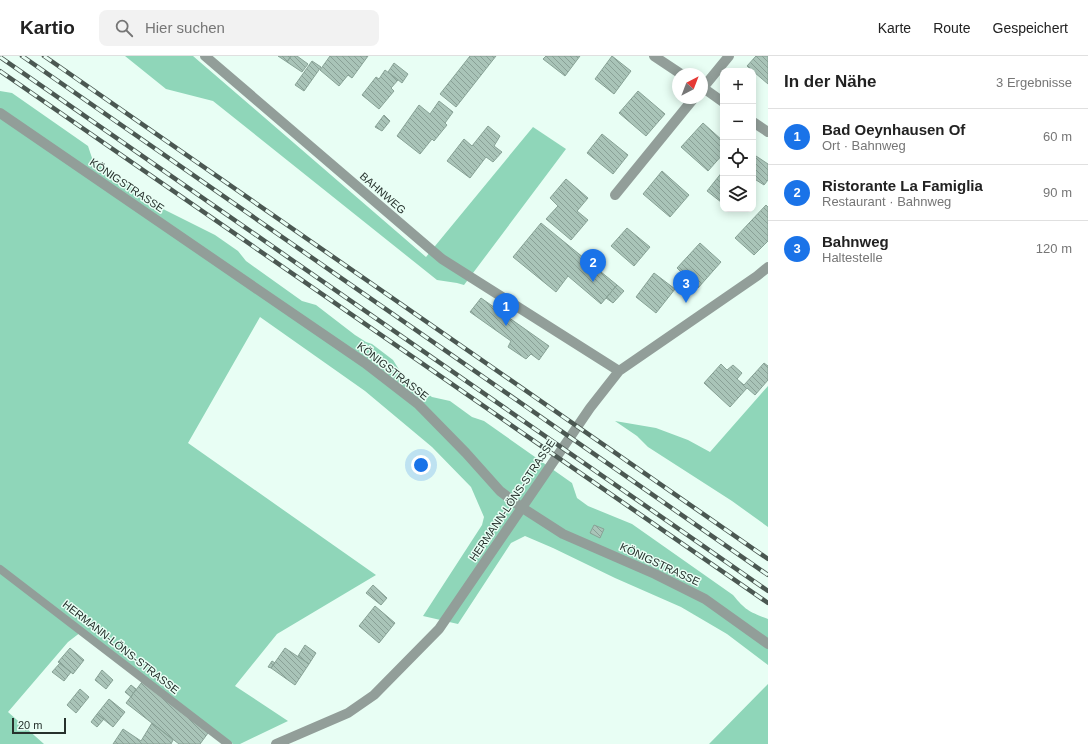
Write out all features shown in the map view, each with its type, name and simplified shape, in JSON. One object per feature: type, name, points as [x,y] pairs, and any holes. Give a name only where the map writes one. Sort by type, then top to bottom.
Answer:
[{"type":"street","name":"BAHNWEG","points":[[205,56],[442,259],[619,371]]},
{"type":"street","points":[[654,56],[672,68]]},
{"type":"street","points":[[708,81],[729,56]]},
{"type":"street","points":[[708,92],[720,100]]},
{"type":"street","points":[[615,195],[689,104]]},
{"type":"street","name":"KÖNIGSTRASSE","points":[[0,113],[366,363],[418,404],[466,453],[500,491],[521,508],[563,534],[655,574],[706,599],[768,644]]},
{"type":"street","points":[[756,124],[768,132]]},
{"type":"street","name":"HERMANN-LÖNS-STRASSE","points":[[276,744],[348,713],[374,695],[438,629],[590,408],[619,371],[768,267]]},
{"type":"lane","name":"HERMANN-LÖNS-STRASSE","points":[[0,569],[228,744]]},
{"type":"green space","points":[[125,56],[193,56],[426,257],[533,127],[566,149],[464,285],[437,280],[213,101],[166,89]]},
{"type":"green space","points":[[0,91],[12,93],[88,146],[93,161],[165,210],[215,235],[238,251],[246,261],[302,301],[316,305],[355,335],[372,344],[393,360],[403,376],[432,397],[450,401],[472,417],[484,421],[572,483],[577,498],[588,506],[632,524],[733,595],[741,605],[757,615],[768,619],[768,665],[727,634],[681,607],[525,536],[511,543],[458,624],[423,616],[482,525],[484,517],[471,487],[432,447],[365,391],[260,317],[188,443],[376,575],[277,634],[235,686],[288,721],[240,744],[233,744],[81,632],[68,642],[8,712],[44,744],[0,744]]},
{"type":"green space","points":[[768,386],[768,527],[732,501],[648,447],[637,436],[615,421],[656,428],[688,440],[710,452]]},
{"type":"green space","points":[[768,684],[768,744],[709,744]]},
{"type":"building","points":[[278,56],[291,56],[287,62]]},
{"type":"building","points":[[291,56],[297,56],[308,64],[302,72],[287,62]]},
{"type":"building","points":[[330,56],[368,56],[352,78],[348,75],[339,86],[320,70]]},
{"type":"building","points":[[470,56],[496,56],[456,107],[440,94]]},
{"type":"building","points":[[546,56],[580,56],[565,76],[543,59]]},
{"type":"building","points":[[612,56],[631,71],[614,94],[595,79]]},
{"type":"building","points":[[756,56],[768,56],[768,84],[756,74],[756,68],[749,68],[747,66]]},
{"type":"building","points":[[312,61],[321,67],[304,91],[295,85]]},
{"type":"building","points":[[394,63],[408,74],[402,83],[388,72]]},
{"type":"building","points":[[385,70],[398,80],[391,88],[394,91],[379,109],[362,95],[376,77],[379,79]]},
{"type":"building","points":[[638,91],[665,114],[646,136],[619,113]]},
{"type":"building","points":[[439,101],[453,112],[445,123],[447,125],[434,141],[432,139],[420,154],[397,136],[419,105],[430,114]]},
{"type":"building","points":[[384,115],[390,121],[382,131],[375,127]]},
{"type":"building","points":[[703,123],[720,138],[720,157],[708,171],[681,147]]},
{"type":"building","points":[[488,126],[500,136],[494,146],[502,152],[493,162],[486,157],[470,178],[447,161],[464,139],[472,146]]},
{"type":"building","points":[[602,134],[628,155],[613,174],[587,153]]},
{"type":"building","points":[[756,156],[768,164],[768,180],[764,185],[756,180]]},
{"type":"building","points":[[662,171],[689,195],[670,217],[643,194]]},
{"type":"building","points":[[720,175],[720,201],[707,191]]},
{"type":"building","points":[[566,179],[588,198],[577,211],[588,220],[571,240],[546,219],[558,206],[550,198]]},
{"type":"building","points":[[766,205],[768,207],[768,241],[754,255],[735,238]]},
{"type":"building","points":[[541,223],[617,285],[601,304],[568,276],[556,292],[513,257]]},
{"type":"building","points":[[627,228],[650,247],[634,266],[611,246]]},
{"type":"building","points":[[700,243],[721,262],[698,288],[677,268]]},
{"type":"building","points":[[654,273],[675,289],[656,313],[636,297]]},
{"type":"building","points":[[617,285],[624,291],[613,303],[606,298]]},
{"type":"building","points":[[481,298],[549,346],[539,360],[531,354],[526,359],[508,347],[511,341],[470,312]]},
{"type":"building","points":[[764,363],[768,366],[768,380],[755,395],[747,388],[730,407],[704,383],[721,364],[727,370],[733,365],[742,373],[737,379],[744,385]]},
{"type":"building","points":[[594,525],[604,529],[600,538],[590,533]]},
{"type":"building","points":[[373,585],[387,598],[381,605],[366,593]]},
{"type":"building","points":[[375,606],[395,623],[379,643],[359,626]]},
{"type":"building","points":[[305,645],[316,653],[309,664],[298,656]]},
{"type":"building","points":[[70,648],[84,660],[73,674],[58,662]]},
{"type":"building","points":[[285,648],[309,664],[295,685],[271,668]]},
{"type":"building","points":[[272,661],[275,663],[271,668],[268,667]]},
{"type":"building","points":[[60,663],[71,672],[64,681],[52,672]]},
{"type":"building","points":[[102,670],[113,680],[106,689],[95,680]]},
{"type":"building","points":[[142,682],[208,733],[200,744],[179,744],[126,703]]},
{"type":"building","points":[[131,685],[136,689],[131,697],[125,692]]},
{"type":"building","points":[[80,689],[89,697],[76,713],[67,705]]},
{"type":"building","points":[[109,699],[125,712],[113,727],[97,714]]},
{"type":"building","points":[[97,714],[104,719],[97,727],[91,722]]},
{"type":"building","points":[[152,723],[173,740],[171,744],[113,744],[123,729],[141,741]]},
{"type":"railway","points":[[22,56],[768,575]]},
{"type":"railway","points":[[44,56],[768,559]]},
{"type":"railway","points":[[0,57],[768,591]]},
{"type":"railway","points":[[0,71],[768,603]]},
{"type":"place","name":"Ristorante La Famiglia","points":[[593,282]]},
{"type":"place","name":"Bahnweg","points":[[686,303]]},
{"type":"place","name":"Bad Oeynhausen Of","points":[[506,326]]}]
